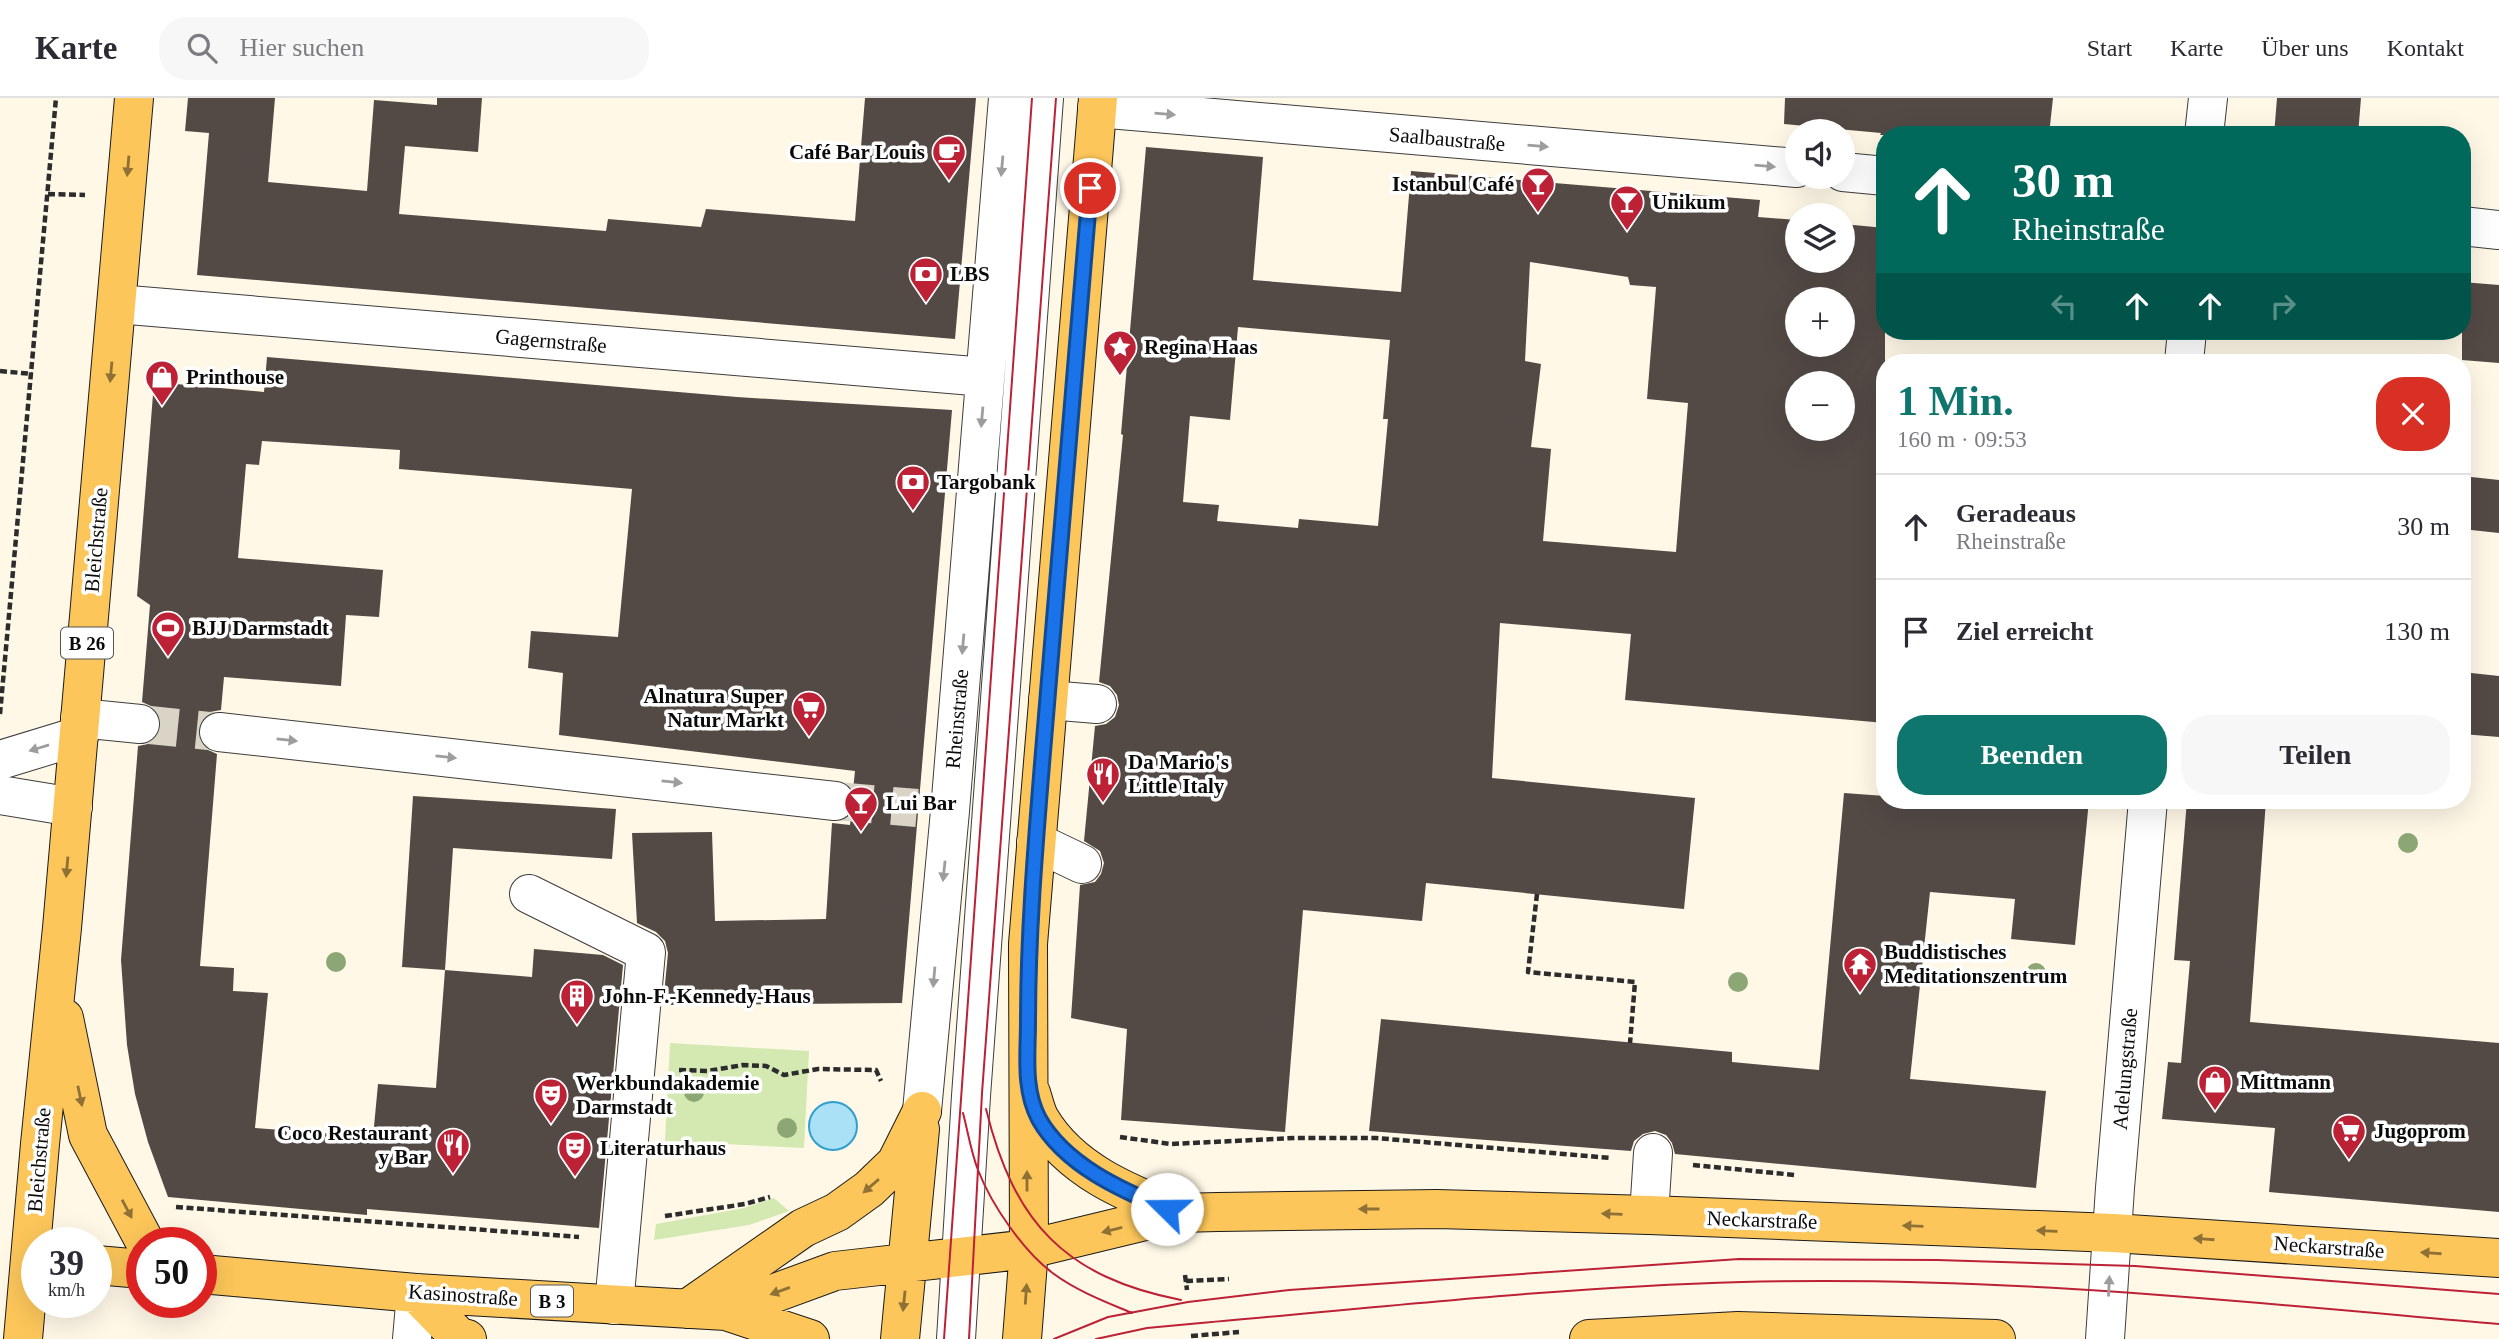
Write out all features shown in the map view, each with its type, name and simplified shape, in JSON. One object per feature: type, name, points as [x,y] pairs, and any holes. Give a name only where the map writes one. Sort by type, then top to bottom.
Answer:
[{"type":"main road","name":"Bleichstraße","points":[[26,1227],[57,981],[134,98]]},
{"type":"main road","points":[[1022,1339],[1029,1249],[1028,944],[1097,103]]},
{"type":"main road","name":"Bleichstraße","points":[[57,981],[88,1135],[137,1227]]},
{"type":"main road","points":[[1028,1085],[1039,1118],[1062,1146],[1087,1169],[1124,1192],[1178,1213]]},
{"type":"main road","points":[[687,1309],[803,1228],[837,1212],[869,1189],[896,1163],[922,1111]]},
{"type":"main road","name":"Rheinstraße","points":[[900,1339],[922,1111]]},
{"type":"main road","name":"Neckarstraße","points":[[1029,1249],[1178,1213],[1437,1209],[2113,1233],[2499,1258]]},
{"type":"main road","name":"B 3","points":[[908,1263],[1029,1249]]},
{"type":"main road","name":"Kasinostraße","points":[[726,1311],[835,1271],[908,1263]]},
{"type":"main road","name":"Kasinostraße","points":[[217,1275],[416,1293],[726,1311],[810,1339]]},
{"type":"main road","points":[[416,1293],[459,1337],[467,1339]]},
{"type":"main road","name":"Bleichstraße","points":[[23,1318],[23,1339]]},
{"type":"main road","points":[[1589,1339],[1738,1331],[1822,1336],[1996,1339]]},
{"type":"street","name":"Rheinstraße","points":[[922,1111],[934,809],[985,377],[1008,98]]},
{"type":"street","name":"Rheinstraße","points":[[956,1339],[973,1068],[1044,98]]},
{"type":"street","points":[[2205,126],[2208,98]]},
{"type":"street","name":"Saalbaustraße","points":[[1097,103],[1785,167]]},
{"type":"street","points":[[1855,173],[1876,175]]},
{"type":"street","points":[[2471,227],[2499,230]]},
{"type":"street","name":"Gagernstraße","points":[[117,304],[985,377]]},
{"type":"street","points":[[1048,700],[1097,704]]},
{"type":"street","points":[[0,760],[80,727],[140,724]]},
{"type":"street","points":[[219,732],[835,801]]},
{"type":"street","points":[[0,795],[73,807]]},
{"type":"street","name":"Adelungstraße","points":[[2105,1339],[2147,809]]},
{"type":"street","points":[[1036,842],[1082,864]]},
{"type":"street","points":[[529,894],[646,952],[614,1305]]},
{"type":"street","points":[[1649,1215],[1652,1157]]},
{"type":"street","points":[[414,1338],[416,1293]]},
{"type":"path","points":[[0,714],[56,98]]},
{"type":"path","points":[[0,371],[32,374]]},
{"type":"path","points":[[1536,894],[1528,972],[1635,982],[1630,1043]]},
{"type":"path","points":[[668,1069],[708,1071],[743,1065],[766,1066],[784,1075],[818,1069],[876,1070],[887,1093]]},
{"type":"path","points":[[1116,1137],[1171,1144],[1295,1138],[1377,1138],[1652,1157],[1799,1175]]},
{"type":"path","points":[[171,1206],[611,1240],[643,1220],[745,1204],[771,1197]]},
{"type":"path","points":[[1187,1290],[1185,1278],[1229,1279]]},
{"type":"path","points":[[1191,1335],[1239,1332]]},
{"type":"green space","points":[[670,1043],[809,1051],[804,1148],[665,1141]]},
{"type":"green space","points":[[774,1198],[789,1211],[749,1225],[654,1240],[656,1224],[744,1208]]},
{"type":"water","points":[[833,1102],[850,1109],[857,1126],[850,1143],[833,1150],[816,1143],[809,1126],[816,1109]]},
{"type":"building","points":[[188,98],[275,98],[268,182],[367,191],[374,100],[437,105],[437,98],[482,98],[478,152],[405,146],[399,214],[606,231],[608,219],[701,227],[706,209],[855,221],[865,98],[976,98],[955,339],[197,275],[209,133],[185,131]]},
{"type":"building","points":[[1785,98],[2053,98],[2050,126],[1876,126],[1876,133],[1855,131],[1855,119],[1785,119],[1784,124]]},
{"type":"building","points":[[2277,98],[2361,98],[2359,126],[2275,126]]},
{"type":"building","points":[[1146,147],[1263,157],[1253,280],[1401,292],[1411,171],[1760,200],[1758,217],[1785,219],[1785,273],[1855,273],[1855,225],[1876,227],[1876,340],[1885,340],[1885,354],[1876,354],[1876,722],[1625,700],[1631,634],[1500,623],[1492,778],[1695,798],[1684,909],[1426,883],[1422,921],[1303,910],[1285,1132],[1121,1120],[1127,1029],[1071,1018],[1080,885],[1095,882],[1104,863],[1100,851],[1084,841],[1095,726],[1106,724],[1115,717],[1119,705],[1117,695],[1110,686],[1099,682],[1123,435]],"holes":[[[1530,262],[1628,277],[1630,285],[1656,287],[1647,399],[1688,403],[1676,552],[1543,541],[1551,449],[1531,447],[1541,364],[1525,361]],[[1238,327],[1390,340],[1383,419],[1388,419],[1378,526],[1299,519],[1298,528],[1217,521],[1219,505],[1183,502],[1190,416],[1230,420]]]},
{"type":"building","points":[[2471,283],[2499,285],[2499,363],[2471,361],[2471,354],[2462,354],[2462,340],[2471,340]]},
{"type":"building","points":[[267,357],[737,397],[952,410],[902,1003],[663,1005],[668,953],[665,941],[656,932],[637,923],[632,833],[712,832],[715,921],[826,919],[832,823],[850,825],[857,803],[853,790],[855,771],[559,735],[563,673],[528,668],[531,631],[618,637],[632,489],[399,469],[400,450],[262,441],[259,465],[246,464],[238,558],[383,570],[379,617],[346,615],[341,686],[224,677],[221,710],[210,712],[201,720],[197,729],[199,740],[206,749],[217,754],[200,966],[234,968],[233,991],[268,993],[255,1128],[373,1137],[378,1084],[436,1088],[445,970],[532,977],[534,949],[603,955],[623,965],[599,1228],[367,1209],[367,1215],[168,1197],[148,1142],[135,1094],[127,1045],[121,960],[138,746],[148,744],[157,737],[162,725],[160,714],[142,702],[150,605],[137,596],[154,382],[264,392]]},
{"type":"building","points":[[2471,477],[2499,480],[2499,533],[2471,530]]},
{"type":"building","points":[[2471,673],[2499,676],[2499,737],[2471,735]]},
{"type":"building","points":[[1844,793],[1876,795],[1876,809],[2088,809],[2075,945],[2011,939],[2015,899],[1930,892],[1910,1079],[2046,1091],[2036,1188],[1675,1154],[1666,1135],[1655,1131],[1643,1134],[1634,1141],[1631,1151],[1369,1131],[1381,1019],[1732,1052],[1732,1062],[1819,1070]]},
{"type":"building","points":[[413,796],[616,809],[612,859],[453,848],[445,970],[402,967]]},
{"type":"building","points":[[2186,809],[2265,809],[2250,1022],[2499,1043],[2499,1212],[2269,1192],[2275,1128],[2162,1119],[2168,1062],[2181,1063],[2190,961],[2174,960]]},
{"type":"tunnel","points":[[140,724],[219,732]]},
{"type":"tunnel","points":[[835,801],[917,808]]},
{"type":"tram line","points":[[944,1339],[1032,98]]},
{"type":"tram line","points":[[969,1339],[982,1093],[1056,98]]},
{"type":"tram line","points":[[986,1109],[1012,1184],[1029,1213],[1050,1239],[1076,1260],[1106,1276],[1140,1290],[1181,1300]]},
{"type":"tram line","points":[[963,1113],[973,1156],[984,1184],[1020,1241],[1043,1265],[1063,1280],[1132,1313]]},
{"type":"tram line","points":[[1054,1339],[1108,1317],[1188,1302],[1289,1290],[1739,1259],[1937,1260],[2135,1266],[2499,1294]]},
{"type":"tram line","points":[[1096,1339],[1147,1328],[1397,1305],[1535,1293],[1742,1282],[1837,1281],[2026,1286],[2215,1299],[2499,1324]]},
{"type":"place","name":"Café Bar Louis","points":[[949,182]]},
{"type":"place","name":"Istanbul Café","points":[[1538,214]]},
{"type":"place","name":"Unikum","points":[[1627,232]]},
{"type":"place","name":"LBS","points":[[926,304]]},
{"type":"place","name":"Regina Haas","points":[[1120,377]]},
{"type":"place","name":"Printhouse","points":[[162,407]]},
{"type":"place","name":"Targobank","points":[[913,512]]},
{"type":"place","name":"BJJ Darmstadt","points":[[168,658]]},
{"type":"place","name":"Alnatura Super Natur Markt","points":[[809,738]]},
{"type":"place","name":"Da Mario's Little Italy","points":[[1103,804]]},
{"type":"place","name":"Lui Bar","points":[[861,833]]},
{"type":"place","name":"Buddistisches Meditationszentrum","points":[[1860,994]]},
{"type":"place","name":"John-F.-Kennedy-Haus","points":[[577,1026]]},
{"type":"place","name":"Mittmann","points":[[2215,1112]]},
{"type":"place","name":"Werkbundakademie Darmstadt","points":[[551,1125]]},
{"type":"place","name":"Jugoprom","points":[[2349,1161]]},
{"type":"place","name":"Coco Restaurant y Bar","points":[[453,1175]]},
{"type":"place","name":"Literaturhaus","points":[[575,1178]]},
{"type":"route","points":[[1090,188],[1028,944],[1028,1085],[1039,1118],[1074,1158],[1124,1192],[1167,1209]]}]
